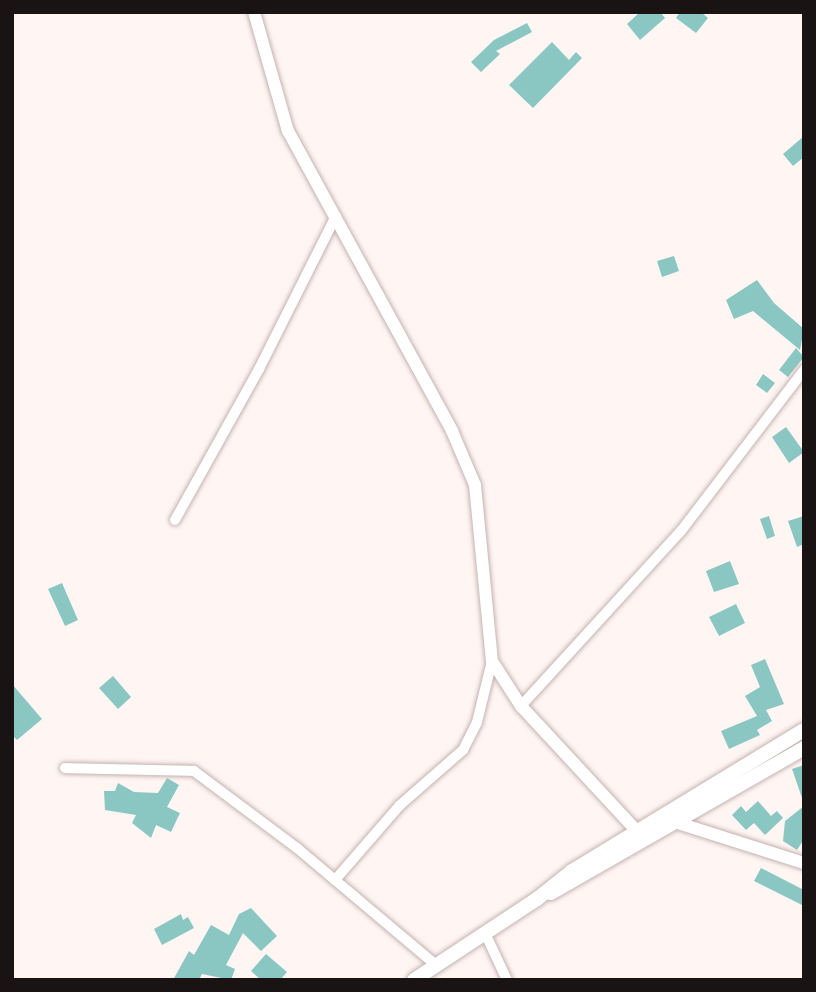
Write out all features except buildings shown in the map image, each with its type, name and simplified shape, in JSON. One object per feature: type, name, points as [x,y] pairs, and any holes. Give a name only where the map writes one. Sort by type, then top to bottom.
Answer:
[{"type":"main road","points":[[414,980],[537,899],[572,871],[804,730]]},
{"type":"main road","points":[[537,899],[578,882],[804,748]]},
{"type":"street","points":[[254,12],[288,131],[452,431],[475,485],[492,661],[477,722],[463,750],[399,806],[335,880]]},
{"type":"street","points":[[175,520],[259,369],[336,216]]},
{"type":"street","points":[[521,706],[681,531],[804,370]]},
{"type":"street","points":[[492,661],[521,706],[636,830]]},
{"type":"street","points":[[65,768],[194,771],[335,880],[437,966]]},
{"type":"street","points":[[678,823],[804,863]]},
{"type":"street","points":[[485,933],[507,980]]}]
